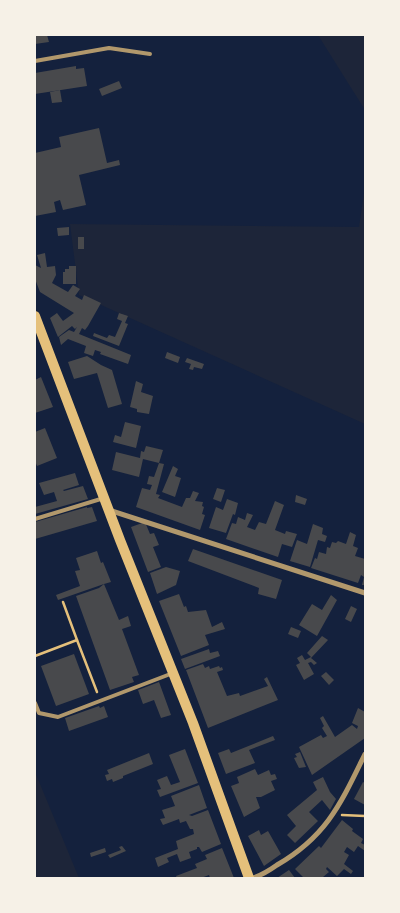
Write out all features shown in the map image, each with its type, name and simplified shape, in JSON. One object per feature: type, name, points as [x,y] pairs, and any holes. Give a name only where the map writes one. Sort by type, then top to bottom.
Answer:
[{"type":"main road","points":[[35,316],[193,724],[248,878]]},
{"type":"street","points":[[109,510],[365,593]]},
{"type":"street","points":[[253,878],[294,855],[321,831],[342,801],[365,754]]},
{"type":"lane","points":[[35,61],[109,48],[150,54]]},
{"type":"lane","points":[[35,519],[104,498]]},
{"type":"lane","points":[[35,703],[39,713],[58,717],[173,673]]},
{"type":"path","points":[[63,602],[100,701]]},
{"type":"path","points":[[35,656],[77,640]]},
{"type":"path","points":[[333,813],[365,816]]},
{"type":"shaded area","points":[[318,35],[365,35],[365,110]]},
{"type":"shaded area","points":[[365,186],[365,424],[79,295],[70,224],[359,227]]},
{"type":"shaded area","points":[[35,772],[79,878],[35,878]]},
{"type":"building","points":[[35,35],[47,35],[49,42],[35,44]]},
{"type":"building","points":[[76,66],[76,69],[84,68],[87,86],[35,94],[35,73]]},
{"type":"building","points":[[119,81],[122,88],[102,96],[99,89]]},
{"type":"building","points":[[60,90],[62,102],[52,103],[50,92]]},
{"type":"building","points":[[99,128],[107,163],[119,160],[120,165],[79,175],[86,205],[63,210],[60,200],[54,202],[56,212],[35,216],[35,153],[61,147],[59,137]]},
{"type":"building","points":[[69,227],[69,235],[58,236],[57,228]]},
{"type":"building","points":[[78,237],[84,237],[84,249],[78,249]]},
{"type":"building","points":[[45,253],[47,267],[55,266],[56,275],[52,283],[68,292],[73,285],[80,289],[75,296],[82,300],[84,295],[101,303],[88,326],[85,330],[82,328],[79,334],[131,355],[128,364],[100,354],[101,352],[95,350],[93,356],[84,353],[86,346],[68,339],[61,345],[59,337],[69,330],[74,332],[77,327],[75,329],[72,326],[58,337],[50,318],[57,313],[63,321],[74,313],[40,292],[35,279],[35,265],[41,268],[37,255]]},
{"type":"building","points":[[69,266],[76,266],[76,284],[63,284],[63,272],[65,272],[65,269],[69,269]]},
{"type":"building","points":[[119,313],[128,316],[125,323],[128,324],[119,346],[93,336],[94,333],[107,338],[109,335],[115,337],[122,321],[117,319]]},
{"type":"building","points":[[167,352],[180,357],[178,363],[165,358]]},
{"type":"building","points":[[87,356],[112,370],[122,404],[108,408],[97,373],[74,379],[68,362]]},
{"type":"building","points":[[187,358],[204,364],[202,369],[194,367],[193,370],[189,369],[191,364],[185,362]]},
{"type":"building","points":[[41,377],[53,407],[35,413],[35,380]]},
{"type":"building","points":[[136,381],[143,384],[141,392],[153,396],[149,414],[137,412],[137,409],[130,407]]},
{"type":"building","points":[[125,422],[141,426],[136,448],[113,442],[115,435],[121,437]]},
{"type":"building","points":[[45,428],[57,458],[37,466],[35,461],[35,432]]},
{"type":"building","points":[[146,446],[163,450],[159,463],[143,459],[139,477],[112,470],[116,452],[140,458],[141,451],[144,452]]},
{"type":"building","points":[[159,463],[164,464],[156,494],[160,495],[158,498],[182,507],[186,498],[190,498],[193,491],[199,493],[195,501],[203,502],[202,514],[205,515],[200,530],[136,507],[142,488],[150,490],[152,485],[147,484],[149,476],[154,477]]},
{"type":"building","points":[[173,466],[178,469],[175,476],[181,478],[175,497],[162,492]]},
{"type":"building","points":[[75,473],[79,485],[63,490],[83,486],[88,499],[35,514],[35,507],[57,501],[54,492],[44,495],[39,483]]},
{"type":"building","points":[[217,488],[225,490],[221,502],[213,499]]},
{"type":"building","points":[[296,495],[307,499],[305,505],[295,502]]},
{"type":"building","points":[[227,499],[238,503],[235,515],[233,514],[226,533],[209,528],[216,507],[223,510]]},
{"type":"building","points":[[275,501],[284,505],[275,530],[285,534],[286,531],[297,534],[292,547],[282,544],[278,557],[226,539],[232,523],[236,524],[238,517],[245,520],[247,513],[253,515],[247,527],[255,530],[259,522],[266,524]]},
{"type":"building","points":[[92,507],[97,521],[35,539],[35,522]]},
{"type":"building","points":[[145,522],[150,534],[154,533],[159,545],[153,547],[161,567],[148,572],[131,527]]},
{"type":"building","points":[[313,524],[323,528],[322,534],[327,536],[325,542],[318,540],[310,567],[290,561],[297,540],[307,544]]},
{"type":"building","points":[[350,532],[356,535],[353,546],[358,548],[355,556],[365,559],[365,585],[362,585],[364,577],[361,575],[358,583],[311,568],[319,552],[326,554],[327,547],[330,548],[332,542],[336,543],[338,541],[346,544]]},
{"type":"building","points":[[193,549],[282,580],[276,599],[258,594],[259,588],[188,561]]},
{"type":"building","points":[[97,551],[111,582],[58,600],[56,595],[80,586],[75,571],[80,570],[76,558]]},
{"type":"building","points":[[166,567],[180,571],[176,585],[157,594],[150,573]]},
{"type":"building","points":[[104,584],[119,620],[128,616],[131,626],[122,629],[139,675],[132,677],[134,682],[110,690],[76,596],[99,588]]},
{"type":"building","points":[[179,594],[188,612],[206,610],[212,627],[222,622],[225,629],[205,635],[209,645],[181,656],[159,601]]},
{"type":"building","points":[[331,595],[337,600],[317,636],[299,625],[312,604],[322,610]]},
{"type":"building","points":[[351,606],[357,609],[351,622],[345,619]]},
{"type":"building","points":[[291,627],[301,631],[298,638],[288,634]]},
{"type":"building","points":[[322,636],[328,640],[311,658],[317,663],[314,665],[311,662],[308,663],[314,674],[304,680],[296,665],[300,663],[297,658],[302,655],[305,660],[311,657],[307,653]]},
{"type":"building","points":[[209,649],[210,653],[218,651],[220,656],[185,669],[181,659]]},
{"type":"building","points":[[74,654],[89,694],[56,706],[41,666]]},
{"type":"building","points":[[203,664],[205,668],[209,666],[210,669],[222,667],[223,670],[217,672],[227,696],[239,693],[240,696],[268,686],[264,679],[267,677],[278,700],[208,728],[186,670]]},
{"type":"building","points":[[326,672],[334,680],[329,685],[321,676]]},
{"type":"building","points":[[159,682],[171,715],[161,718],[154,700],[143,704],[138,690]]},
{"type":"building","points":[[99,706],[100,708],[104,706],[108,717],[69,731],[65,718]]},
{"type":"building","points":[[358,708],[365,712],[365,738],[312,775],[299,747],[321,735],[323,738],[327,736],[322,728],[324,726],[320,718],[323,716],[335,737],[352,725],[357,729],[358,726],[352,723]]},
{"type":"building","points":[[273,736],[275,740],[249,750],[255,763],[226,774],[218,753],[229,749],[231,753]]},
{"type":"building","points":[[185,749],[198,783],[160,797],[157,790],[161,789],[157,780],[167,776],[171,785],[180,782],[169,755]]},
{"type":"building","points":[[300,752],[306,767],[299,768],[294,758],[297,757],[295,754]]},
{"type":"building","points":[[149,753],[153,764],[113,782],[112,779],[107,781],[105,775],[109,774],[107,770]]},
{"type":"building","points":[[255,769],[258,775],[269,770],[271,775],[275,774],[277,779],[271,781],[275,790],[261,797],[256,797],[260,808],[244,817],[231,786],[239,783],[237,777]]},
{"type":"building","points":[[323,777],[330,792],[336,799],[330,810],[322,800],[309,812],[318,821],[295,843],[287,835],[296,826],[287,815],[317,790],[313,782]]},
{"type":"building","points":[[363,782],[365,783],[365,805],[354,799]]},
{"type":"building","points":[[199,785],[207,808],[189,815],[192,816],[208,810],[221,844],[202,852],[197,847],[197,849],[189,852],[191,858],[180,862],[177,854],[167,858],[169,862],[158,867],[155,858],[178,849],[176,841],[194,834],[193,829],[190,829],[186,821],[180,823],[179,819],[163,825],[160,819],[165,818],[162,810],[175,806],[171,796]]},
{"type":"building","points":[[342,820],[363,839],[361,843],[365,845],[365,851],[358,846],[354,852],[347,847],[344,852],[349,855],[344,864],[353,871],[351,874],[344,869],[337,876],[327,867],[326,869],[329,872],[324,878],[304,878],[295,869],[319,846],[321,848]]},
{"type":"building","points":[[259,830],[261,835],[268,831],[281,854],[264,866],[248,836]]},
{"type":"building","points":[[122,846],[126,851],[110,858],[108,855],[121,850],[119,847]]},
{"type":"building","points":[[105,848],[106,852],[91,857],[90,853]]},
{"type":"building","points":[[222,848],[234,878],[210,878],[209,875],[201,878],[177,878],[176,876],[197,868],[195,864],[207,859],[205,855]]},
{"type":"building","points":[[289,870],[295,878],[277,878]]}]
